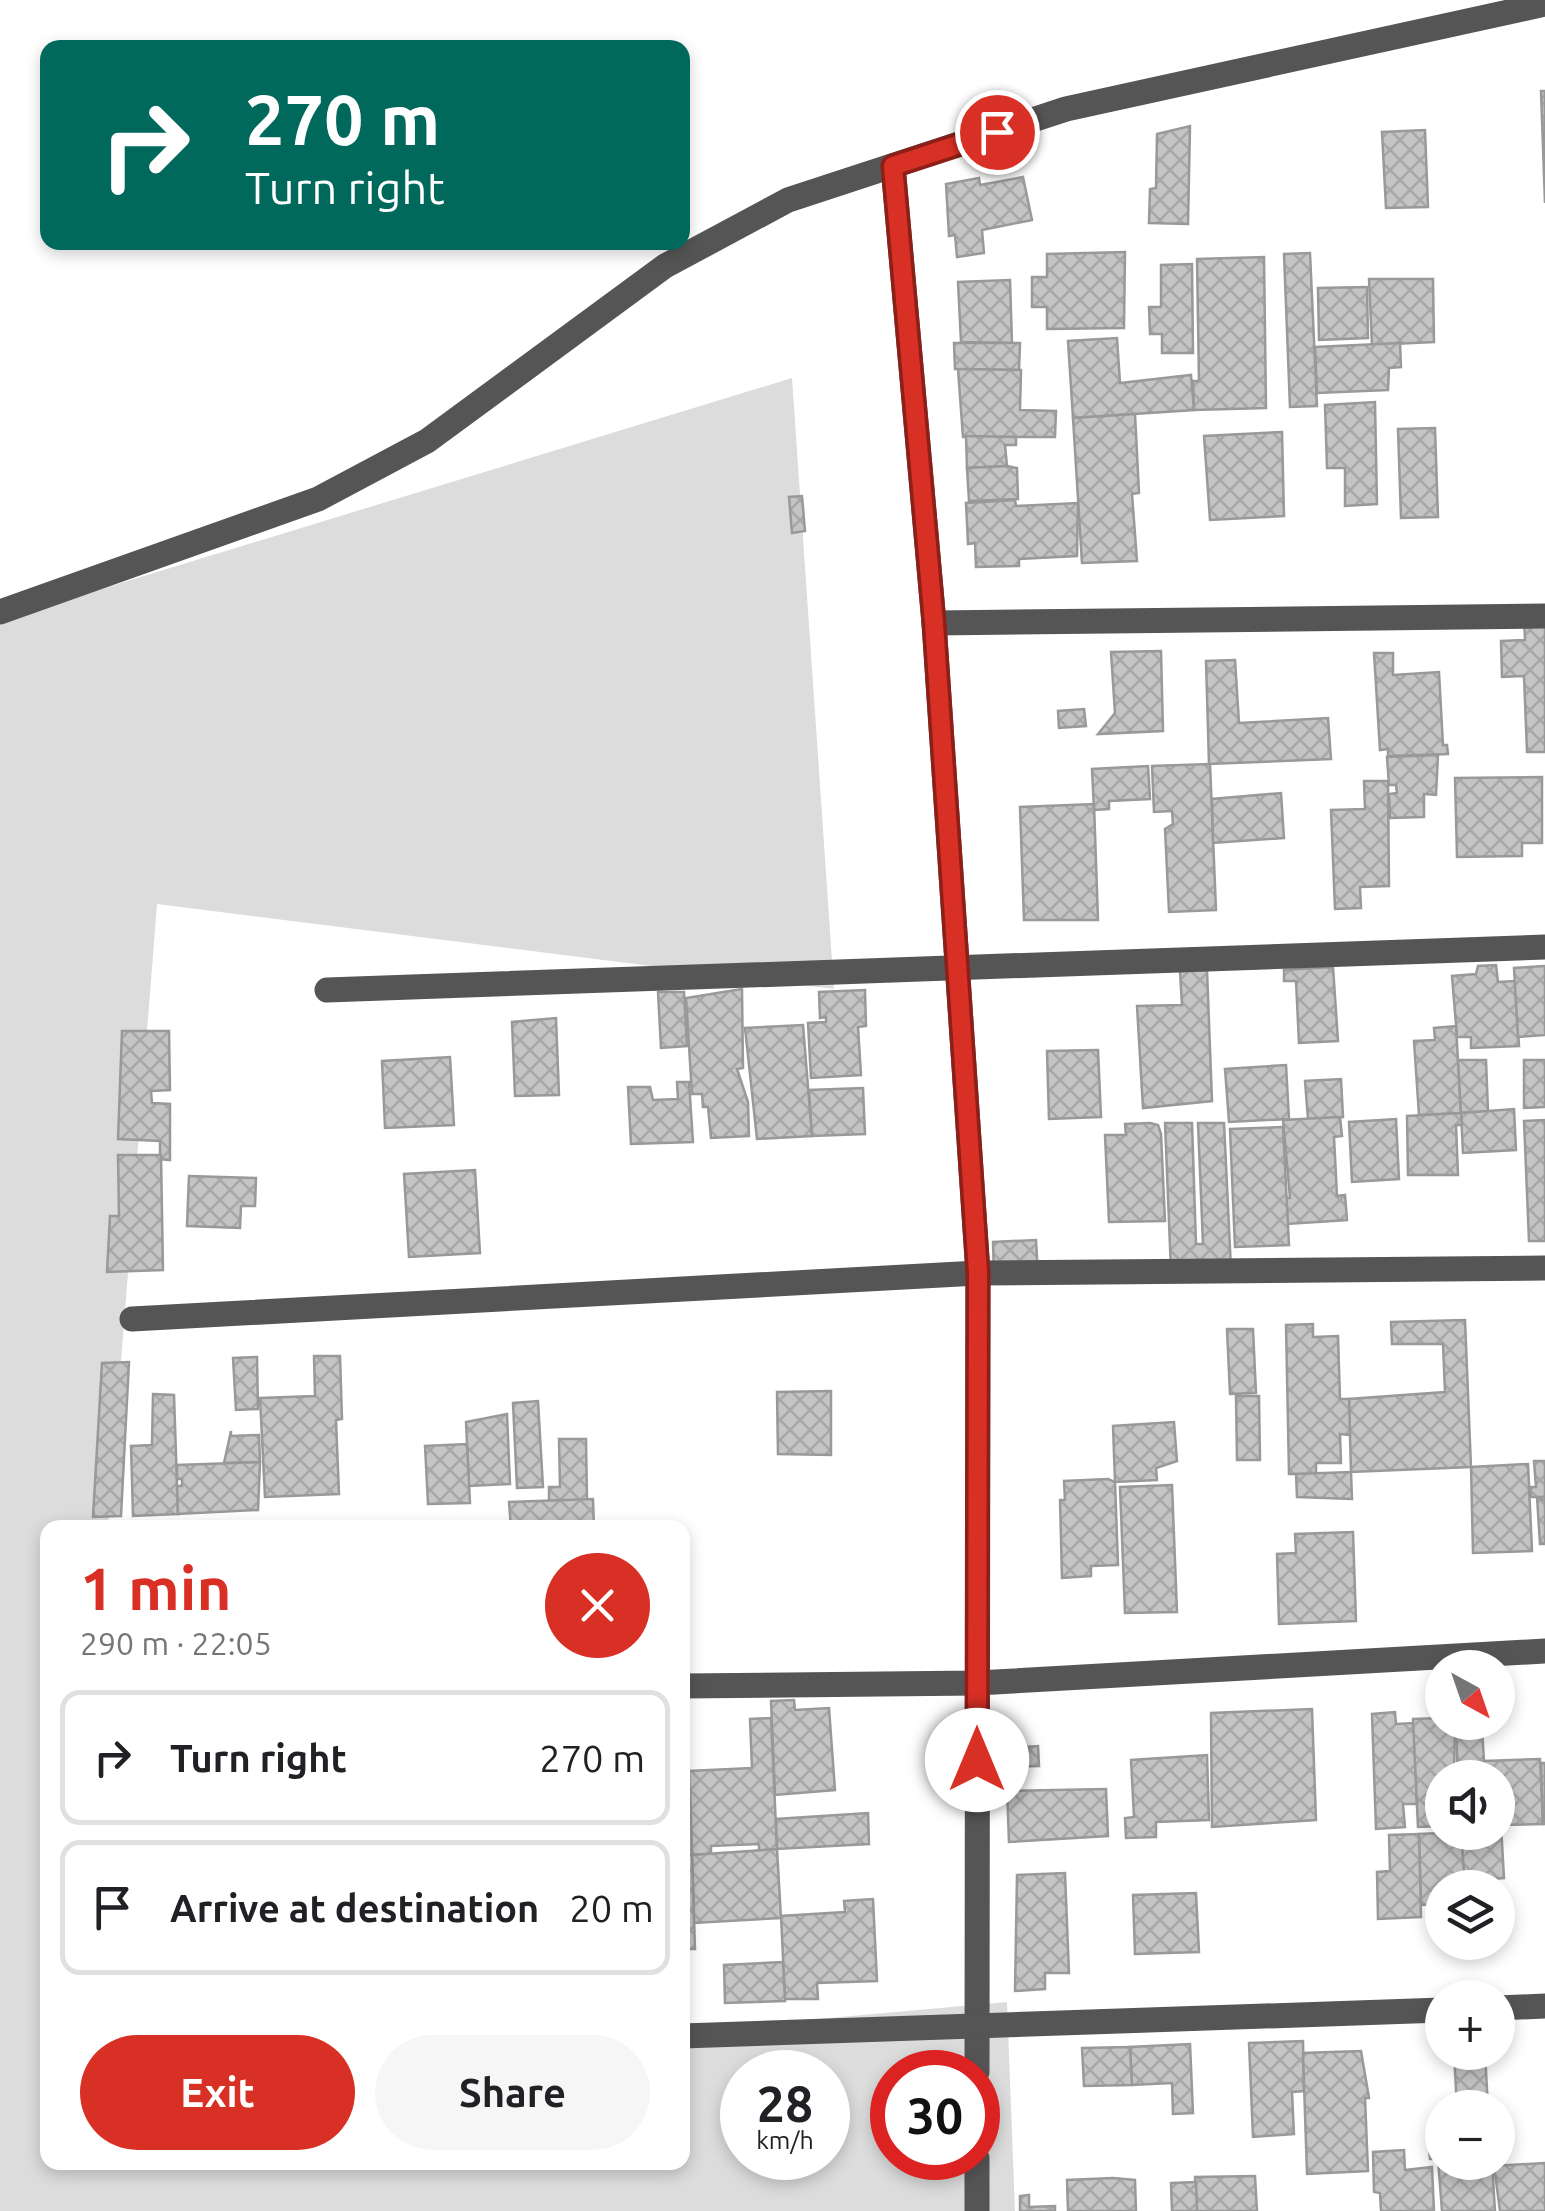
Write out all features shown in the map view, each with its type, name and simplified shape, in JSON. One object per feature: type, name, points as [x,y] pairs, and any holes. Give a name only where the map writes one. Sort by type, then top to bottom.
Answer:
[{"type":"street","points":[[0,612],[318,499],[426,441],[664,266],[788,200],[1066,109],[1545,4]]},
{"type":"street","points":[[893,166],[934,623],[978,1273],[977,2050]]},
{"type":"street","points":[[934,623],[1545,616]]},
{"type":"street","points":[[327,990],[606,977],[957,971],[1545,948]]},
{"type":"street","points":[[132,1319],[978,1273],[1545,1268]]},
{"type":"street","points":[[690,1686],[977,1682],[1545,1651]]},
{"type":"street","points":[[1515,2007],[1545,2006]]},
{"type":"street","points":[[690,2036],[1425,2011]]},
{"type":"street","points":[[977,2180],[977,2211]]},
{"type":"shaded area","points":[[792,378],[834,989],[157,904],[109,1520],[40,1520],[40,2170],[690,2170],[690,2030],[1007,2002],[1015,2211],[0,2211],[0,620]]},
{"type":"building","points":[[1541,91],[1545,91],[1545,203]]},
{"type":"building","points":[[1190,126],[1188,224],[1149,223],[1150,189],[1156,188],[1157,134]]},
{"type":"building","points":[[1425,130],[1428,207],[1386,208],[1382,132]]},
{"type":"building","points":[[1023,177],[1032,220],[982,230],[984,253],[957,257],[955,235],[949,236],[946,184],[979,178],[980,185]]},
{"type":"building","points":[[1125,252],[1124,328],[1047,329],[1047,307],[1032,307],[1032,277],[1047,277],[1047,254]]},
{"type":"building","points":[[1310,253],[1317,406],[1290,407],[1284,254]]},
{"type":"building","points":[[1264,257],[1266,408],[1194,410],[1193,381],[1199,381],[1197,259]]},
{"type":"building","points":[[1192,264],[1193,353],[1162,353],[1162,334],[1150,334],[1149,307],[1161,307],[1161,265]]},
{"type":"building","points":[[1369,279],[1433,279],[1434,342],[1372,345]]},
{"type":"building","points":[[1010,280],[1012,343],[961,342],[958,282]]},
{"type":"building","points":[[1367,287],[1368,338],[1319,340],[1318,288]]},
{"type":"building","points":[[1117,338],[1120,383],[1191,375],[1194,410],[1073,418],[1068,341]]},
{"type":"building","points":[[954,343],[1020,343],[1019,370],[955,369]]},
{"type":"building","points":[[1400,343],[1401,367],[1389,368],[1388,390],[1317,393],[1315,347]]},
{"type":"building","points":[[958,369],[1021,370],[1020,410],[1056,411],[1055,437],[963,437]]},
{"type":"building","points":[[1375,402],[1377,504],[1345,506],[1345,468],[1327,468],[1325,405]]},
{"type":"building","points":[[1135,414],[1139,493],[1132,494],[1137,561],[1082,563],[1073,418]]},
{"type":"building","points":[[1435,428],[1438,517],[1401,518],[1398,429]]},
{"type":"building","points":[[1282,432],[1284,516],[1210,520],[1204,436]]},
{"type":"building","points":[[966,436],[1016,437],[1016,445],[1005,445],[1007,466],[967,468]]},
{"type":"building","points":[[967,468],[1017,468],[1018,499],[969,501]]},
{"type":"building","points":[[802,496],[805,531],[792,533],[789,497]]},
{"type":"building","points":[[1015,500],[1016,506],[1078,503],[1077,556],[1019,559],[1019,566],[976,567],[975,543],[968,544],[966,503]]},
{"type":"building","points":[[1524,619],[1545,619],[1545,752],[1527,752],[1524,676],[1502,677],[1501,641],[1525,640]]},
{"type":"building","points":[[1161,651],[1163,731],[1098,734],[1115,713],[1111,652]]},
{"type":"building","points":[[1374,653],[1393,653],[1393,675],[1439,672],[1443,745],[1447,745],[1448,754],[1388,756],[1388,749],[1380,750]]},
{"type":"building","points":[[1235,660],[1239,723],[1328,718],[1331,759],[1209,764],[1206,661]]},
{"type":"building","points":[[1084,709],[1086,726],[1059,728],[1058,711]]},
{"type":"building","points":[[1438,755],[1436,795],[1424,794],[1424,817],[1390,818],[1389,794],[1397,793],[1396,785],[1389,785],[1387,757]]},
{"type":"building","points":[[1210,764],[1216,910],[1169,912],[1165,829],[1173,824],[1172,811],[1154,812],[1152,766]]},
{"type":"building","points":[[1148,766],[1150,799],[1109,801],[1109,809],[1094,810],[1092,769]]},
{"type":"building","points":[[1542,777],[1542,843],[1522,843],[1522,856],[1457,857],[1455,778]]},
{"type":"building","points":[[1364,781],[1388,781],[1389,886],[1360,887],[1361,908],[1335,909],[1331,810],[1365,809]]},
{"type":"building","points":[[1281,793],[1284,838],[1213,843],[1212,799]]},
{"type":"building","points":[[1094,804],[1098,920],[1024,920],[1020,807]]},
{"type":"building","points":[[1496,965],[1498,982],[1515,981],[1519,1046],[1471,1048],[1471,1037],[1457,1037],[1452,976],[1476,974],[1478,966]]},
{"type":"building","points":[[1545,966],[1545,1035],[1518,1037],[1514,968]]},
{"type":"building","points":[[1333,967],[1338,1041],[1299,1043],[1296,981],[1284,981],[1284,970]]},
{"type":"building","points":[[1207,970],[1212,1101],[1143,1108],[1137,1006],[1182,1005],[1180,971]]},
{"type":"building","points":[[742,989],[743,1068],[737,1069],[748,1102],[749,1136],[711,1138],[708,1107],[703,1107],[702,1094],[692,1094],[686,998]]},
{"type":"building","points":[[865,990],[866,1026],[858,1027],[861,1075],[811,1078],[808,1023],[826,1022],[826,1017],[820,1018],[819,992]]},
{"type":"building","points":[[658,992],[684,992],[687,1046],[661,1048]]},
{"type":"building","points":[[556,1018],[559,1095],[515,1096],[512,1022]]},
{"type":"building","points":[[803,1025],[812,1136],[757,1139],[745,1028]]},
{"type":"building","points":[[1456,1026],[1461,1113],[1419,1115],[1414,1041],[1435,1040],[1434,1028]]},
{"type":"building","points":[[122,1031],[169,1031],[170,1090],[151,1091],[152,1103],[170,1104],[170,1160],[160,1159],[160,1141],[118,1139]]},
{"type":"building","points":[[1098,1050],[1101,1117],[1049,1119],[1047,1051]]},
{"type":"building","points":[[450,1057],[454,1125],[385,1128],[382,1061]]},
{"type":"building","points":[[1458,1060],[1486,1060],[1488,1111],[1461,1113]]},
{"type":"building","points":[[1524,1060],[1545,1060],[1545,1107],[1524,1108]]},
{"type":"building","points":[[1286,1065],[1289,1119],[1229,1122],[1225,1069]]},
{"type":"building","points":[[1341,1079],[1343,1117],[1308,1119],[1305,1081]]},
{"type":"building","points":[[677,1082],[689,1082],[693,1142],[631,1144],[628,1087],[650,1087],[653,1100],[678,1099]]},
{"type":"building","points":[[863,1088],[865,1134],[812,1136],[809,1090]]},
{"type":"building","points":[[1514,1109],[1516,1150],[1463,1153],[1461,1113]]},
{"type":"building","points":[[1461,1113],[1462,1125],[1456,1125],[1458,1175],[1408,1175],[1407,1116]]},
{"type":"building","points":[[1340,1117],[1342,1136],[1334,1137],[1337,1196],[1345,1195],[1347,1220],[1287,1224],[1286,1198],[1290,1198],[1283,1120]]},
{"type":"building","points":[[1396,1119],[1399,1179],[1352,1182],[1349,1122]]},
{"type":"building","points":[[1545,1120],[1545,1241],[1529,1241],[1524,1121]]},
{"type":"building","points":[[1165,1123],[1192,1123],[1196,1244],[1203,1244],[1198,1123],[1224,1123],[1231,1269],[1171,1271]]},
{"type":"building","points":[[1125,1124],[1158,1125],[1161,1134],[1165,1221],[1109,1222],[1105,1135],[1126,1135]]},
{"type":"building","points":[[1283,1127],[1289,1245],[1235,1247],[1230,1129]]},
{"type":"building","points":[[118,1155],[161,1155],[163,1270],[107,1272],[110,1216],[119,1216]]},
{"type":"building","points":[[475,1170],[480,1253],[409,1257],[404,1174]]},
{"type":"building","points":[[189,1176],[256,1178],[255,1206],[241,1206],[240,1228],[187,1226]]},
{"type":"building","points":[[1036,1240],[1038,1275],[994,1276],[993,1242]]},
{"type":"building","points":[[1465,1320],[1471,1467],[1351,1472],[1349,1399],[1445,1392],[1443,1344],[1392,1344],[1391,1322]]},
{"type":"building","points":[[1313,1324],[1313,1337],[1338,1336],[1340,1399],[1349,1399],[1350,1435],[1340,1434],[1341,1463],[1316,1463],[1316,1474],[1289,1474],[1286,1325]]},
{"type":"building","points":[[1227,1329],[1253,1329],[1256,1393],[1230,1394]]},
{"type":"building","points":[[314,1356],[340,1356],[342,1419],[336,1420],[339,1494],[265,1497],[260,1398],[315,1396]]},
{"type":"building","points":[[257,1357],[258,1409],[236,1410],[233,1358]]},
{"type":"building","points":[[129,1362],[121,1516],[93,1517],[102,1363]]},
{"type":"building","points":[[831,1391],[831,1455],[778,1454],[777,1392]]},
{"type":"building","points":[[153,1394],[174,1395],[178,1514],[133,1516],[131,1446],[152,1445]]},
{"type":"building","points":[[1236,1396],[1259,1396],[1260,1460],[1237,1460]]},
{"type":"building","points":[[538,1401],[543,1487],[517,1488],[513,1403]]},
{"type":"building","points":[[507,1414],[510,1484],[469,1486],[466,1422]]},
{"type":"building","points":[[1174,1422],[1177,1461],[1156,1468],[1157,1480],[1115,1482],[1113,1426]]},
{"type":"building","points":[[231,1431],[231,1436],[259,1435],[260,1462],[224,1463]]},
{"type":"building","points":[[559,1439],[586,1439],[587,1500],[549,1501],[549,1487],[560,1487]]},
{"type":"building","points":[[467,1444],[470,1503],[428,1504],[425,1446]]},
{"type":"building","points":[[1534,1461],[1545,1461],[1545,1501],[1544,1497],[1531,1497],[1530,1487],[1536,1487]]},
{"type":"building","points":[[260,1462],[258,1510],[178,1514],[177,1486],[182,1486],[182,1479],[177,1479],[177,1465]]},
{"type":"building","points":[[1528,1464],[1532,1551],[1473,1553],[1471,1467]]},
{"type":"building","points":[[1351,1472],[1352,1499],[1297,1497],[1296,1474]]},
{"type":"building","points":[[1064,1481],[1115,1482],[1118,1565],[1091,1566],[1091,1576],[1062,1578],[1060,1500],[1065,1500]]},
{"type":"building","points":[[1172,1485],[1177,1612],[1125,1613],[1120,1487]]},
{"type":"building","points":[[1537,1497],[1545,1501],[1545,1544],[1540,1544]]},
{"type":"building","points":[[593,1499],[594,1520],[510,1520],[509,1502]]},
{"type":"building","points":[[1353,1532],[1356,1621],[1279,1624],[1277,1554],[1296,1553],[1295,1534]]},
{"type":"building","points":[[794,1700],[795,1710],[829,1708],[835,1790],[775,1795],[771,1701]]},
{"type":"building","points":[[1312,1709],[1316,1820],[1212,1827],[1211,1713]]},
{"type":"building","points":[[1395,1712],[1396,1724],[1414,1723],[1417,1804],[1403,1804],[1405,1827],[1376,1829],[1372,1714]]},
{"type":"building","points":[[771,1718],[777,1849],[759,1851],[759,1844],[711,1846],[711,1854],[692,1855],[690,1771],[752,1768],[750,1719]]},
{"type":"building","points":[[1413,1719],[1425,1719],[1425,1740],[1455,1740],[1454,1760],[1425,1760],[1425,1827],[1418,1827]]},
{"type":"building","points":[[1456,1740],[1483,1740],[1484,1760],[1457,1760]]},
{"type":"building","points":[[1038,1746],[1039,1766],[1008,1767],[1008,1748]]},
{"type":"building","points":[[1207,1755],[1209,1820],[1156,1822],[1156,1837],[1126,1838],[1125,1818],[1134,1817],[1131,1760]]},
{"type":"building","points":[[1540,1759],[1543,1824],[1515,1825],[1512,1760]]},
{"type":"building","points":[[1541,1763],[1545,1763],[1545,1824],[1543,1824]]},
{"type":"building","points":[[690,1789],[692,1855],[690,1855]]},
{"type":"building","points":[[1106,1789],[1108,1836],[1009,1842],[1007,1791]]},
{"type":"building","points":[[868,1813],[869,1844],[777,1849],[776,1819]]},
{"type":"building","points":[[1419,1834],[1425,1834],[1425,1850],[1462,1850],[1464,1870],[1425,1870],[1425,1905],[1421,1905]]},
{"type":"building","points":[[1419,1834],[1421,1917],[1378,1919],[1377,1872],[1390,1871],[1389,1835]]},
{"type":"building","points":[[777,1849],[781,1918],[694,1923],[692,1855]]},
{"type":"building","points":[[1462,1850],[1502,1850],[1504,1870],[1463,1870]]},
{"type":"building","points":[[690,1855],[692,1855],[695,1949],[690,1949]]},
{"type":"building","points":[[1065,1873],[1069,1973],[1045,1973],[1045,1989],[1015,1991],[1017,1875]]},
{"type":"building","points":[[1196,1893],[1199,1952],[1135,1954],[1133,1895]]},
{"type":"building","points":[[873,1899],[877,1981],[817,1983],[818,1999],[785,1999],[781,1916],[845,1912],[844,1901]]},
{"type":"building","points":[[783,1962],[785,2001],[725,2003],[724,1965]]},
{"type":"building","points":[[1303,2041],[1304,2091],[1292,2092],[1294,2134],[1253,2137],[1249,2043]]},
{"type":"building","points":[[1190,2044],[1193,2113],[1173,2114],[1172,2083],[1132,2085],[1130,2047]]},
{"type":"building","points":[[1130,2047],[1132,2085],[1084,2086],[1082,2048]]},
{"type":"building","points":[[1361,2051],[1369,2098],[1365,2098],[1368,2171],[1307,2174],[1303,2053]]},
{"type":"building","points":[[1455,2070],[1486,2070],[1487,2090],[1456,2090]]},
{"type":"building","points":[[1404,2150],[1405,2170],[1425,2168],[1425,2180],[1433,2180],[1434,2211],[1381,2211],[1380,2193],[1374,2192],[1373,2152]]},
{"type":"building","points":[[1545,2163],[1545,2211],[1500,2211],[1496,2180],[1515,2180],[1515,2165]]},
{"type":"building","points":[[1255,2176],[1257,2211],[1197,2211],[1195,2177]]},
{"type":"building","points":[[1067,2180],[1135,2180],[1136,2211],[1068,2211]]},
{"type":"building","points":[[1440,2180],[1493,2180],[1495,2211],[1442,2211]]},
{"type":"building","points":[[1196,2182],[1197,2211],[1172,2211],[1171,2183]]},
{"type":"building","points":[[1029,2195],[1029,2207],[1055,2206],[1055,2211],[1020,2211],[1020,2196]]},
{"type":"route","points":[[977,1760],[978,1273],[934,623],[893,166],[997,132]]}]
